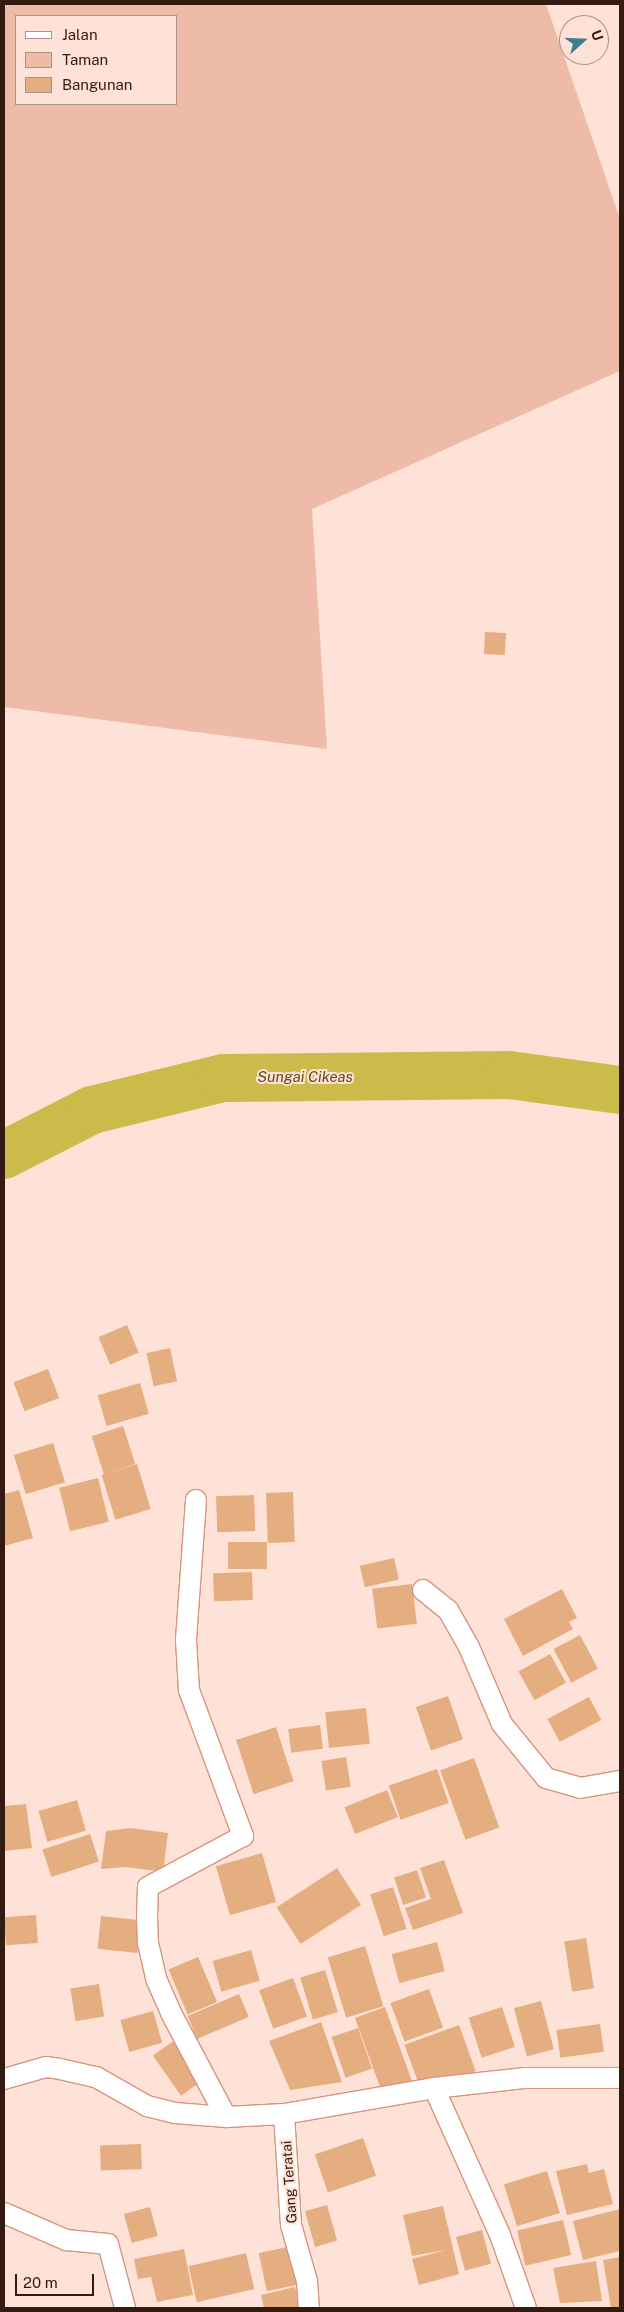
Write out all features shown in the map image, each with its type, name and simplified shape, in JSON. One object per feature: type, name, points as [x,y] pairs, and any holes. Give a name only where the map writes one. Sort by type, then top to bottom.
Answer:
[{"type":"street","points":[[196,1500],[186,1640],[189,1690],[243,1836],[148,1887],[148,1944],[157,1980],[170,2013],[226,2117]]},
{"type":"street","points":[[423,1590],[448,1610],[469,1647],[502,1724],[546,1778],[580,1788],[620,1782]]},
{"type":"street","points":[[4,2078],[46,2067],[60,2069],[96,2077],[146,2106],[175,2113],[226,2117],[284,2114],[434,2088],[524,2078],[617,2083]]},
{"type":"street","points":[[434,2088],[500,2234],[526,2308]]},
{"type":"street","name":"Gang Teratai","points":[[284,2114],[291,2225],[307,2281],[310,2308]]},
{"type":"street","points":[[4,2213],[66,2240],[108,2244],[125,2308]]},
{"type":"green space","points":[[4,4],[546,4],[559,42],[559,65],[567,65],[620,219],[620,371],[312,509],[327,749],[4,707]]},
{"type":"building","points":[[485,632],[506,633],[505,655],[484,654]]},
{"type":"building","points":[[127,1325],[139,1353],[110,1365],[98,1337]]},
{"type":"building","points":[[170,1348],[177,1381],[154,1386],[147,1353]]},
{"type":"building","points":[[48,1369],[59,1398],[25,1411],[13,1382]]},
{"type":"building","points":[[140,1383],[149,1414],[107,1426],[98,1395]]},
{"type":"building","points":[[123,1426],[135,1464],[104,1474],[92,1436]]},
{"type":"building","points":[[53,1443],[65,1482],[26,1494],[14,1455]]},
{"type":"building","points":[[137,1464],[151,1509],[115,1520],[102,1475]]},
{"type":"building","points":[[98,1478],[109,1522],[70,1531],[59,1488]]},
{"type":"building","points":[[19,1490],[33,1538],[4,1546],[4,1494]]},
{"type":"building","points":[[293,1492],[295,1542],[268,1543],[266,1493]]},
{"type":"building","points":[[254,1495],[255,1531],[217,1532],[216,1496]]},
{"type":"building","points":[[228,1542],[267,1542],[267,1569],[228,1569]]},
{"type":"building","points":[[394,1558],[399,1579],[365,1587],[360,1566]]},
{"type":"building","points":[[252,1572],[253,1600],[214,1601],[213,1573]]},
{"type":"building","points":[[412,1584],[417,1624],[377,1629],[372,1589]]},
{"type":"building","points":[[562,1589],[577,1618],[569,1622],[573,1629],[523,1656],[504,1619]]},
{"type":"building","points":[[580,1635],[598,1669],[571,1683],[554,1649]]},
{"type":"building","points":[[550,1654],[566,1683],[535,1700],[519,1671]]},
{"type":"building","points":[[448,1696],[463,1739],[431,1751],[416,1707]]},
{"type":"building","points":[[589,1697],[601,1720],[560,1742],[548,1719]]},
{"type":"building","points":[[366,1708],[370,1744],[329,1748],[325,1712]]},
{"type":"building","points":[[320,1725],[323,1749],[291,1753],[288,1729]]},
{"type":"building","points":[[276,1727],[294,1781],[254,1794],[236,1740]]},
{"type":"building","points":[[346,1757],[351,1787],[326,1791],[321,1761]]},
{"type":"building","points":[[474,1758],[499,1828],[465,1840],[440,1770]]},
{"type":"building","points":[[437,1769],[449,1803],[400,1820],[389,1786]]},
{"type":"building","points":[[387,1790],[398,1817],[355,1834],[344,1807]]},
{"type":"building","points":[[77,1800],[86,1831],[47,1842],[39,1811]]},
{"type":"building","points":[[26,1804],[32,1848],[4,1851],[4,1806]]},
{"type":"building","points":[[131,1828],[168,1833],[163,1872],[126,1867],[101,1869],[106,1831]]},
{"type":"building","points":[[90,1834],[99,1862],[51,1877],[42,1849]]},
{"type":"building","points":[[262,1853],[276,1902],[230,1915],[216,1866]]},
{"type":"building","points":[[444,1860],[463,1913],[413,1930],[405,1908],[431,1899],[420,1868]]},
{"type":"building","points":[[337,1868],[361,1905],[301,1944],[277,1907]]},
{"type":"building","points":[[417,1870],[426,1898],[403,1905],[394,1877]]},
{"type":"building","points":[[393,1887],[407,1929],[384,1936],[370,1894]]},
{"type":"building","points":[[36,1915],[38,1943],[6,1945],[4,1917]]},
{"type":"building","points":[[101,1916],[141,1920],[137,1953],[98,1949]]},
{"type":"building","points":[[586,1938],[594,1988],[572,1992],[564,1941]]},
{"type":"building","points":[[437,1942],[445,1971],[399,1983],[392,1954]]},
{"type":"building","points":[[365,1946],[383,2006],[346,2018],[328,1957]]},
{"type":"building","points":[[251,1950],[260,1981],[221,1992],[213,1961]]},
{"type":"building","points":[[198,1957],[217,2002],[188,2015],[169,1970]]},
{"type":"building","points":[[325,1970],[338,2012],[313,2020],[300,1978]]},
{"type":"building","points":[[293,1978],[307,2017],[273,2029],[259,1990]]},
{"type":"building","points":[[99,1984],[104,2017],[76,2021],[70,1989]]},
{"type":"building","points":[[429,1989],[443,2028],[404,2042],[390,2003]]},
{"type":"building","points":[[239,1994],[249,2017],[197,2039],[187,2016]]},
{"type":"building","points":[[541,2001],[554,2049],[527,2057],[514,2008]]},
{"type":"building","points":[[385,2007],[413,2085],[383,2096],[355,2018]]},
{"type":"building","points":[[502,2007],[515,2047],[482,2058],[469,2018]]},
{"type":"building","points":[[153,2011],[162,2043],[129,2052],[120,2020]]},
{"type":"building","points":[[321,2022],[342,2082],[290,2090],[269,2041]]},
{"type":"building","points":[[600,2024],[604,2052],[560,2058],[556,2030]]},
{"type":"building","points":[[459,2025],[476,2071],[421,2091],[404,2045]]},
{"type":"building","points":[[358,2028],[372,2069],[346,2078],[332,2037]]},
{"type":"building","points":[[175,2040],[203,2080],[181,2096],[153,2055]]},
{"type":"building","points":[[363,2138],[376,2176],[328,2192],[315,2155]]},
{"type":"building","points":[[141,2144],[142,2169],[101,2170],[100,2145]]},
{"type":"building","points":[[587,2164],[589,2173],[604,2169],[613,2204],[567,2215],[556,2171]]},
{"type":"building","points":[[547,2171],[560,2213],[517,2226],[504,2184]]},
{"type":"building","points":[[327,2205],[337,2241],[315,2247],[305,2211]]},
{"type":"building","points":[[443,2206],[459,2274],[419,2285],[412,2259],[446,2250],[412,2256],[403,2215]]},
{"type":"building","points":[[150,2207],[158,2236],[132,2243],[124,2214]]},
{"type":"building","points":[[620,2209],[620,2251],[583,2260],[573,2221]]},
{"type":"building","points":[[563,2220],[571,2255],[525,2266],[517,2231]]},
{"type":"building","points":[[482,2230],[491,2264],[465,2271],[456,2237]]},
{"type":"building","points":[[292,2246],[300,2284],[267,2291],[259,2253]]},
{"type":"building","points":[[184,2249],[193,2295],[157,2302],[151,2277],[138,2279],[134,2259]]},
{"type":"building","points":[[246,2253],[254,2289],[197,2302],[189,2266]]},
{"type":"building","points":[[620,2257],[620,2308],[611,2308],[603,2260]]},
{"type":"building","points":[[596,2261],[602,2301],[560,2303],[553,2268]]},
{"type":"building","points":[[295,2287],[300,2308],[264,2308],[261,2295]]},
{"type":"waterway","name":"Sungai Cikeas","points":[[4,1155],[92,1110],[223,1078],[509,1075],[620,1090]]}]
